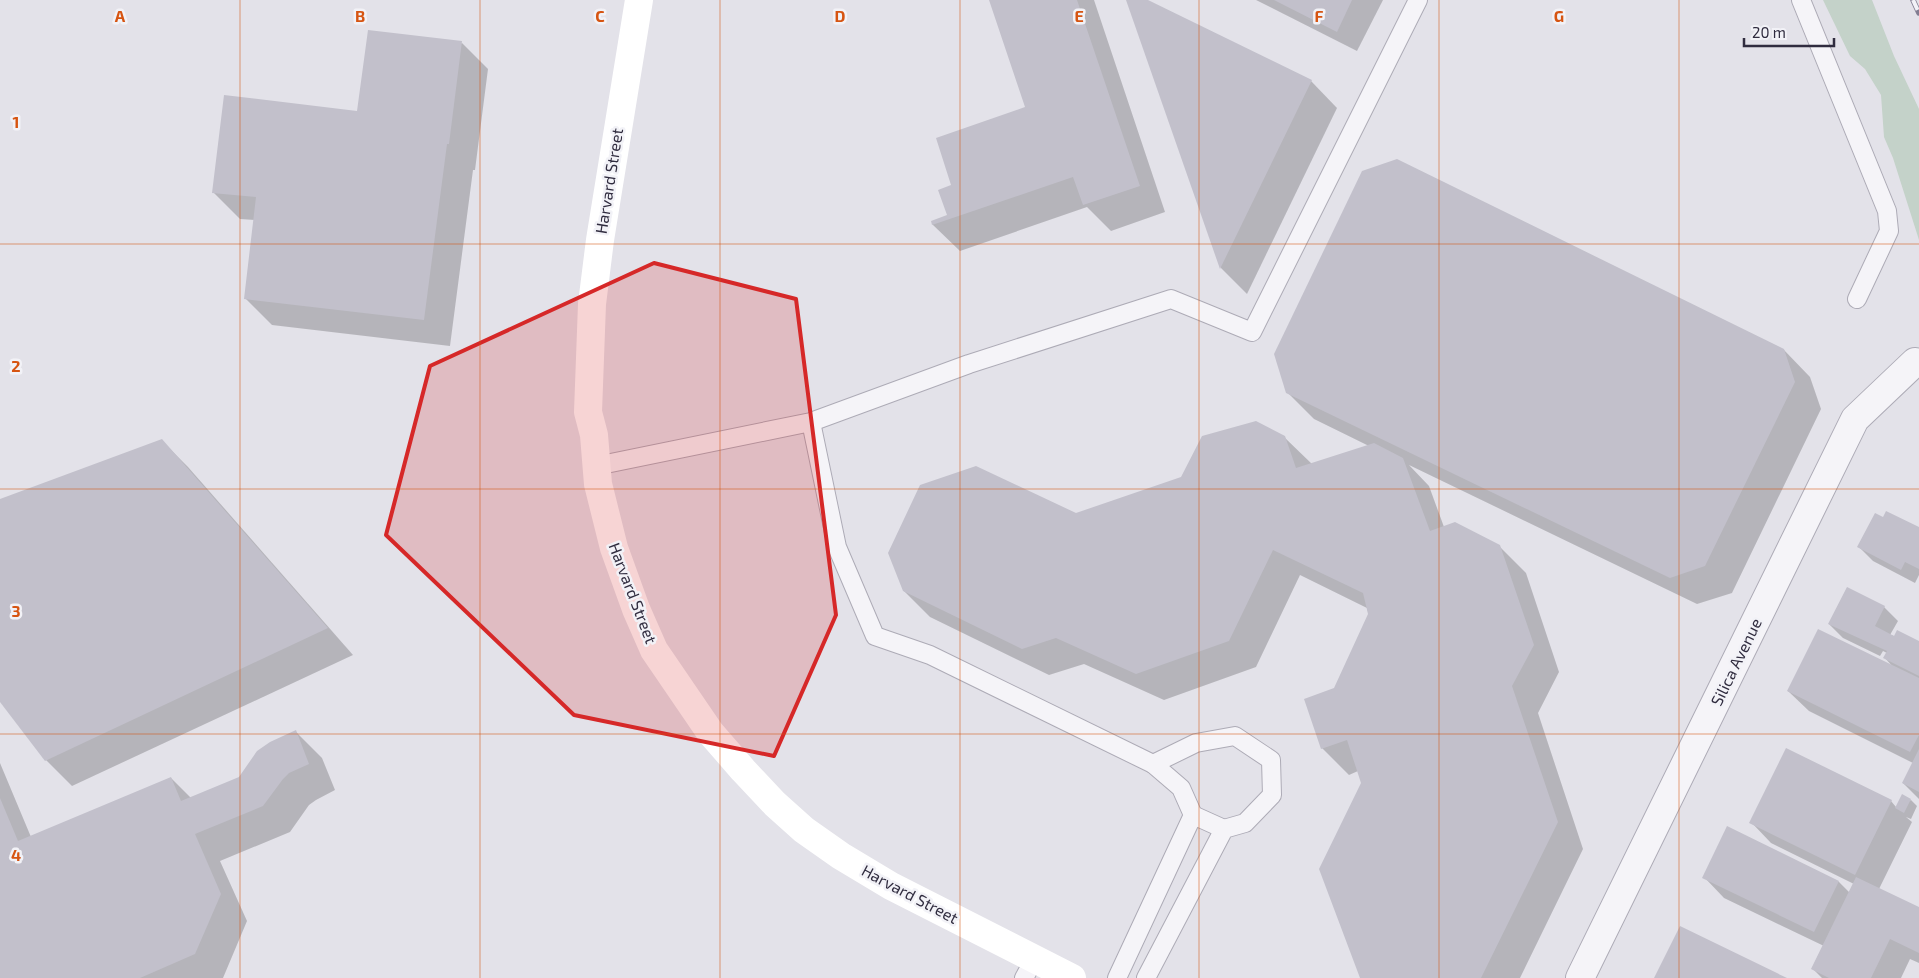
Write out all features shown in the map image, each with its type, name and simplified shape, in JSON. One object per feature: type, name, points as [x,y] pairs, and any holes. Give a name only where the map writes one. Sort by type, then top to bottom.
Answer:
[{"type":"street","name":"Harvard Street","points":[[638,0],[601,230],[592,304],[588,412],[594,435],[598,484],[614,548],[636,610],[654,650],[710,732],[775,804],[804,830],[841,856],[1030,968],[1072,978]]},
{"type":"street","name":"Silica Avenue","points":[[1580,978],[1855,419],[1915,362]]},
{"type":"lane","points":[[596,466],[811,422],[969,364],[1171,299],[1252,332],[1418,0]]},
{"type":"lane","points":[[1801,0],[1887,211],[1889,231],[1857,299]]},
{"type":"lane","points":[[811,422],[837,547],[875,636],[930,654],[1153,764],[1181,788],[1193,815],[1224,829],[1245,823],[1272,795],[1271,760],[1235,736],[1196,743],[1153,764]]},
{"type":"lane","points":[[1117,978],[1193,815]]},
{"type":"lane","points":[[1146,978],[1224,829]]},
{"type":"highlighted area","points":[[654,263],[796,299],[836,615],[774,756],[574,715],[386,535],[430,366]]},
{"type":"shaded area","points":[[1823,0],[1872,0],[1894,56],[1919,109],[1919,240],[1893,158],[1884,137],[1881,95],[1865,69],[1850,56]]},
{"type":"building","points":[[989,0],[1077,0],[1140,186],[1083,205],[1073,177],[932,225],[931,221],[947,215],[938,190],[951,185],[936,138],[1025,107]]},
{"type":"building","points":[[1126,0],[1148,0],[1312,80],[1220,269]]},
{"type":"building","points":[[1274,0],[1352,0],[1337,32]]},
{"type":"building","points":[[368,30],[462,41],[424,320],[244,299],[256,197],[212,193],[224,95],[357,111]]},
{"type":"building","points":[[1397,159],[1784,349],[1795,382],[1705,566],[1670,578],[1286,393],[1274,354],[1362,171]]},
{"type":"building","points":[[1256,421],[1285,436],[1296,468],[1374,443],[1403,458],[1430,531],[1455,522],[1500,545],[1534,645],[1512,686],[1558,822],[1481,978],[1360,978],[1319,869],[1361,783],[1347,740],[1321,749],[1304,699],[1334,688],[1368,614],[1363,593],[1273,550],[1229,641],[1136,674],[1056,638],[1022,649],[903,591],[888,553],[920,485],[976,466],[1076,513],[1181,477],[1202,436]]},
{"type":"building","points":[[162,439],[328,628],[45,761],[0,702],[0,499]]},
{"type":"building","points":[[1886,511],[1919,527],[1919,569],[1905,562],[1901,570],[1857,547],[1875,513],[1883,517]]},
{"type":"building","points":[[1847,587],[1885,606],[1875,626],[1894,636],[1897,630],[1919,641],[1919,676],[1883,658],[1887,651],[1828,624]]},
{"type":"building","points":[[1818,629],[1919,678],[1919,735],[1910,752],[1787,691]]},
{"type":"building","points":[[296,730],[309,764],[289,773],[263,806],[195,834],[221,894],[195,954],[140,978],[0,978],[0,798],[18,841],[171,777],[181,801],[239,777],[257,751],[270,742]]},
{"type":"building","points":[[1786,748],[1892,800],[1855,875],[1749,823]]},
{"type":"building","points":[[1919,749],[1919,792],[1902,783]]},
{"type":"building","points":[[1902,794],[1911,799],[1904,813],[1895,808]]},
{"type":"building","points":[[1727,826],[1839,881],[1814,932],[1702,878]]},
{"type":"building","points":[[1856,877],[1919,907],[1919,953],[1890,939],[1871,978],[1829,978],[1811,969]]},
{"type":"building","points":[[1680,926],[1787,978],[1654,978]]},
{"type":"railway","points":[[1913,0],[1919,13]]}]
